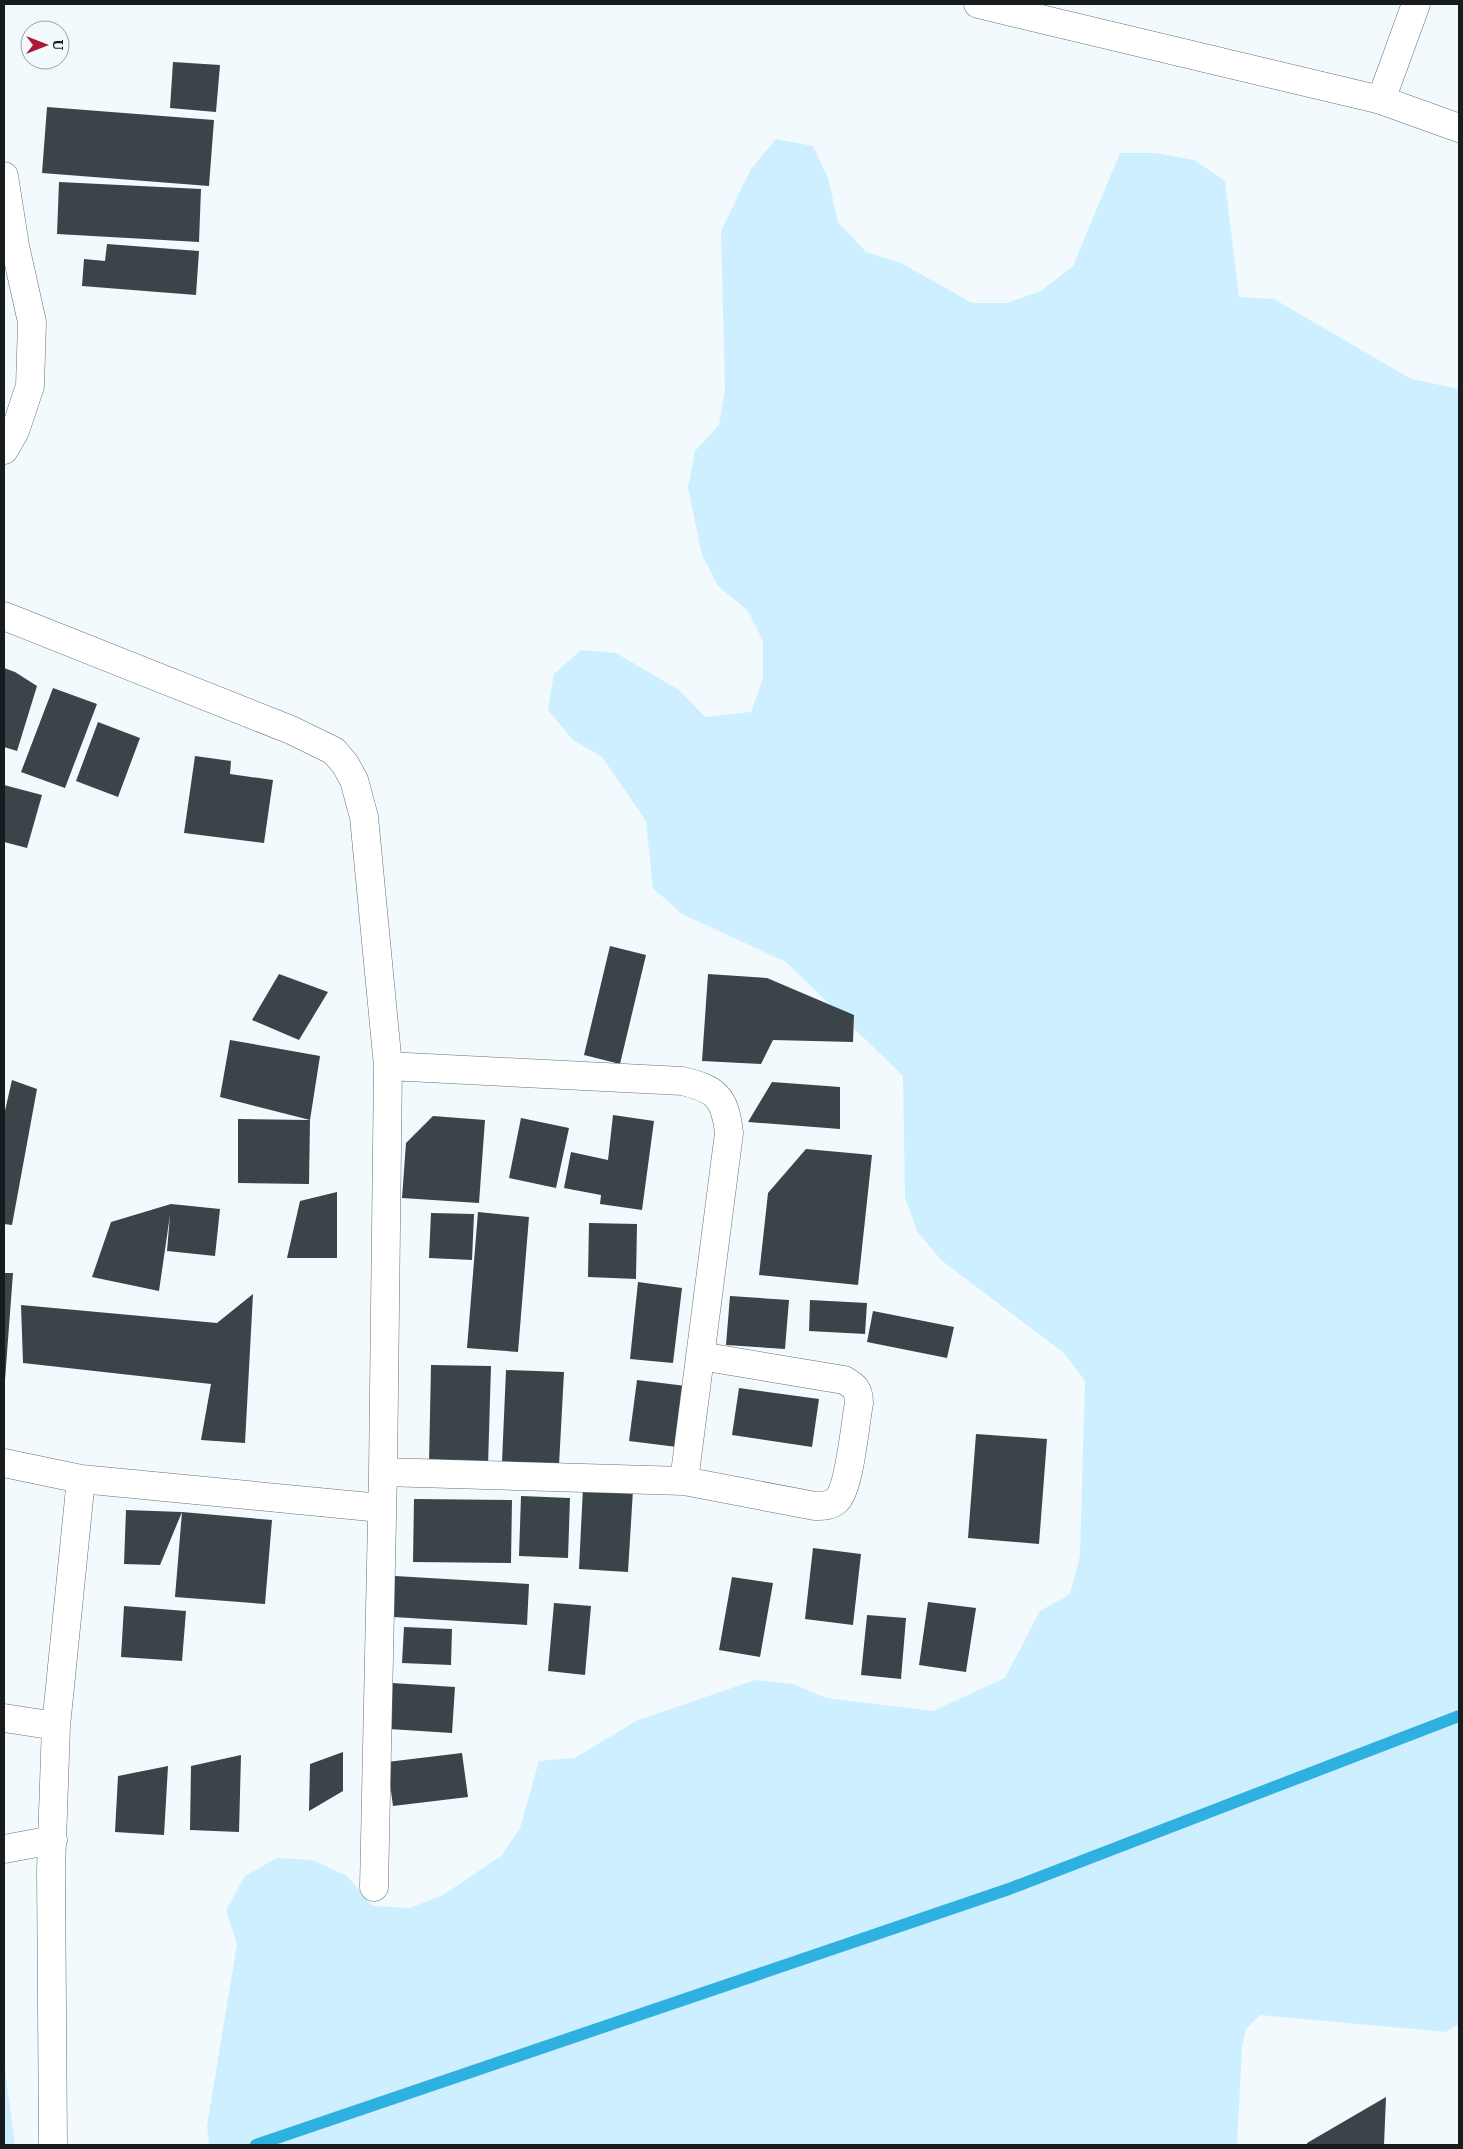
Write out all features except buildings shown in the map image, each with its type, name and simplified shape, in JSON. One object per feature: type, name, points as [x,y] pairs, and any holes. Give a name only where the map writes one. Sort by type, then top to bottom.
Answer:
[{"type":"street","points":[[978,4],[1381,100],[1459,128]]},
{"type":"street","points":[[1381,100],[1416,4]]},
{"type":"street","points":[[4,176],[15,246],[32,322],[30,386],[15,431],[4,450]]},
{"type":"street","points":[[4,616],[291,730],[334,751],[354,780],[364,817],[388,1066],[383,1472],[374,1887]]},
{"type":"street","points":[[388,1066],[682,1081],[704,1086],[721,1100],[727,1115],[729,1133],[684,1481]]},
{"type":"street","points":[[383,1472],[684,1481],[815,1506],[829,1505],[837,1500],[846,1483],[859,1403],[857,1389],[853,1384],[844,1380],[700,1356]]},
{"type":"street","points":[[4,1463],[81,1479],[382,1508]]},
{"type":"street","points":[[53,2145],[53,1840],[56,1726],[81,1479]]},
{"type":"street","points":[[4,1718],[56,1726]]},
{"type":"street","points":[[4,1849],[53,1840]]},
{"type":"shaded area","points":[[776,139],[813,146],[828,178],[838,222],[866,252],[901,263],[972,303],[1007,303],[1041,291],[1073,266],[1120,153],[1157,153],[1194,160],[1225,181],[1239,297],[1274,299],[1411,379],[1459,389],[1459,2024],[1446,2032],[1260,2015],[1246,2029],[1242,2047],[1237,2145],[209,2145],[207,2126],[237,1944],[226,1910],[245,1876],[277,1858],[312,1860],[347,1876],[373,1906],[410,1908],[443,1895],[501,1856],[520,1828],[539,1761],[575,1758],[636,1721],[755,1680],[793,1684],[826,1698],[933,1711],[1005,1678],[1040,1611],[1070,1594],[1080,1556],[1085,1381],[1064,1353],[941,1260],[917,1231],[905,1198],[903,1076],[786,962],[682,914],[653,888],[646,821],[602,757],[573,740],[548,710],[554,674],[581,650],[616,653],[679,690],[705,717],[751,712],[763,678],[763,641],[748,611],[718,586],[702,555],[688,488],[695,451],[719,425],[725,389],[721,231],[751,169]]},
{"type":"shaded area","points":[[4,2062],[15,2145],[4,2145]]},
{"type":"waterway","points":[[256,2145],[1009,1889],[1459,1716]]}]
